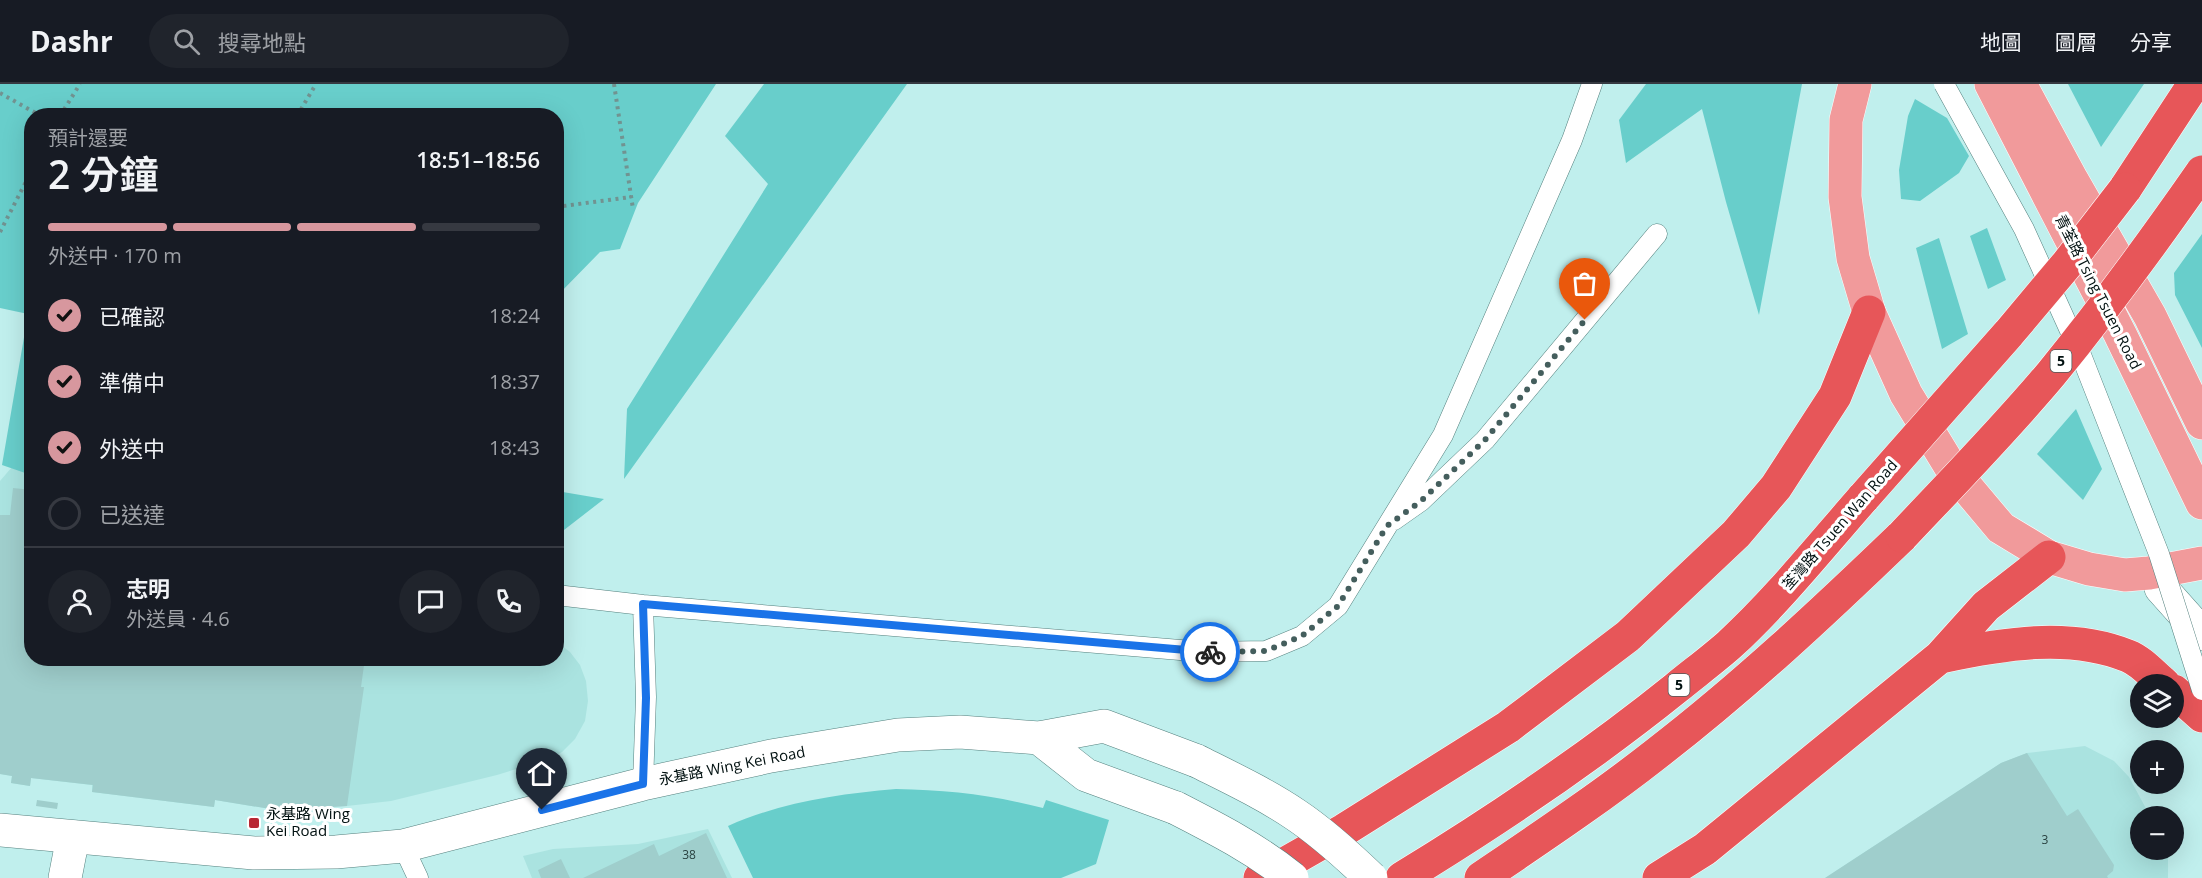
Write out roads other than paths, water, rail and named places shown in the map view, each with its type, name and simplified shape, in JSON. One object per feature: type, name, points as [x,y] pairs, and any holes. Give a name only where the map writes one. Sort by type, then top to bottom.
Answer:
[{"type":"highway","name":"荃灣路 Tsuen Wan Road","points":[[1402,878],[1485,827],[1627,728],[1729,645],[1781,593],[2067,264],[2125,189],[2194,84]]},
{"type":"highway","name":"5","points":[[1481,878],[1595,800],[1657,753],[1761,667],[1837,599],[1902,536],[1975,459],[2049,375],[2161,231],[2202,172]]},
{"type":"highway","points":[[1260,878],[1344,830],[1508,728],[1636,628],[1737,534],[1776,487],[1835,396],[1869,312]]},
{"type":"highway","points":[[1659,878],[1705,849],[1940,657],[1986,606],[2049,557]]},
{"type":"highway","points":[[1940,657],[2036,642],[2080,643],[2130,656],[2152,674]]},
{"type":"highway","points":[[2184,700],[2202,716]]},
{"type":"main road","points":[[1856,84],[1846,120],[1845,197],[1853,258],[1869,312],[1906,394],[1953,471],[2001,528],[2049,557],[2089,569],[2125,575],[2202,563]]},
{"type":"main road","name":"青荃路 Tsing Tsuen Road","points":[[1991,84],[2120,334],[2202,503]]},
{"type":"main road","name":"青荃路 Tsing Tsuen Road","points":[[2020,84],[2150,316],[2202,423]]},
{"type":"street","points":[[2149,573],[2202,634]]},
{"type":"street","name":"永基路 Wing Kei Road","points":[[0,830],[255,852],[336,852],[403,846],[643,784],[771,756],[898,735],[960,732],[1039,738],[1104,726],[1197,761],[1250,787],[1298,816],[1346,854],[1371,878]]},
{"type":"street","points":[[1039,738],[1086,775],[1176,808],[1225,832],[1268,858],[1292,878]]},
{"type":"street","points":[[65,878],[73,837]]},
{"type":"lane","points":[[564,596],[1204,652],[1266,651],[1302,636],[1338,606],[1443,435],[1572,140],[1592,84]]},
{"type":"lane","points":[[1944,84],[2024,229],[2081,355],[2159,554],[2202,690]]},
{"type":"lane","points":[[1387,526],[1421,501],[1485,440],[1657,234]]},
{"type":"lane","points":[[643,604],[646,698],[643,784]]},
{"type":"lane","points":[[403,846],[418,878]]},
{"type":"place","name":"永基路 Wing Kei Road","points":[[254,823]]}]
